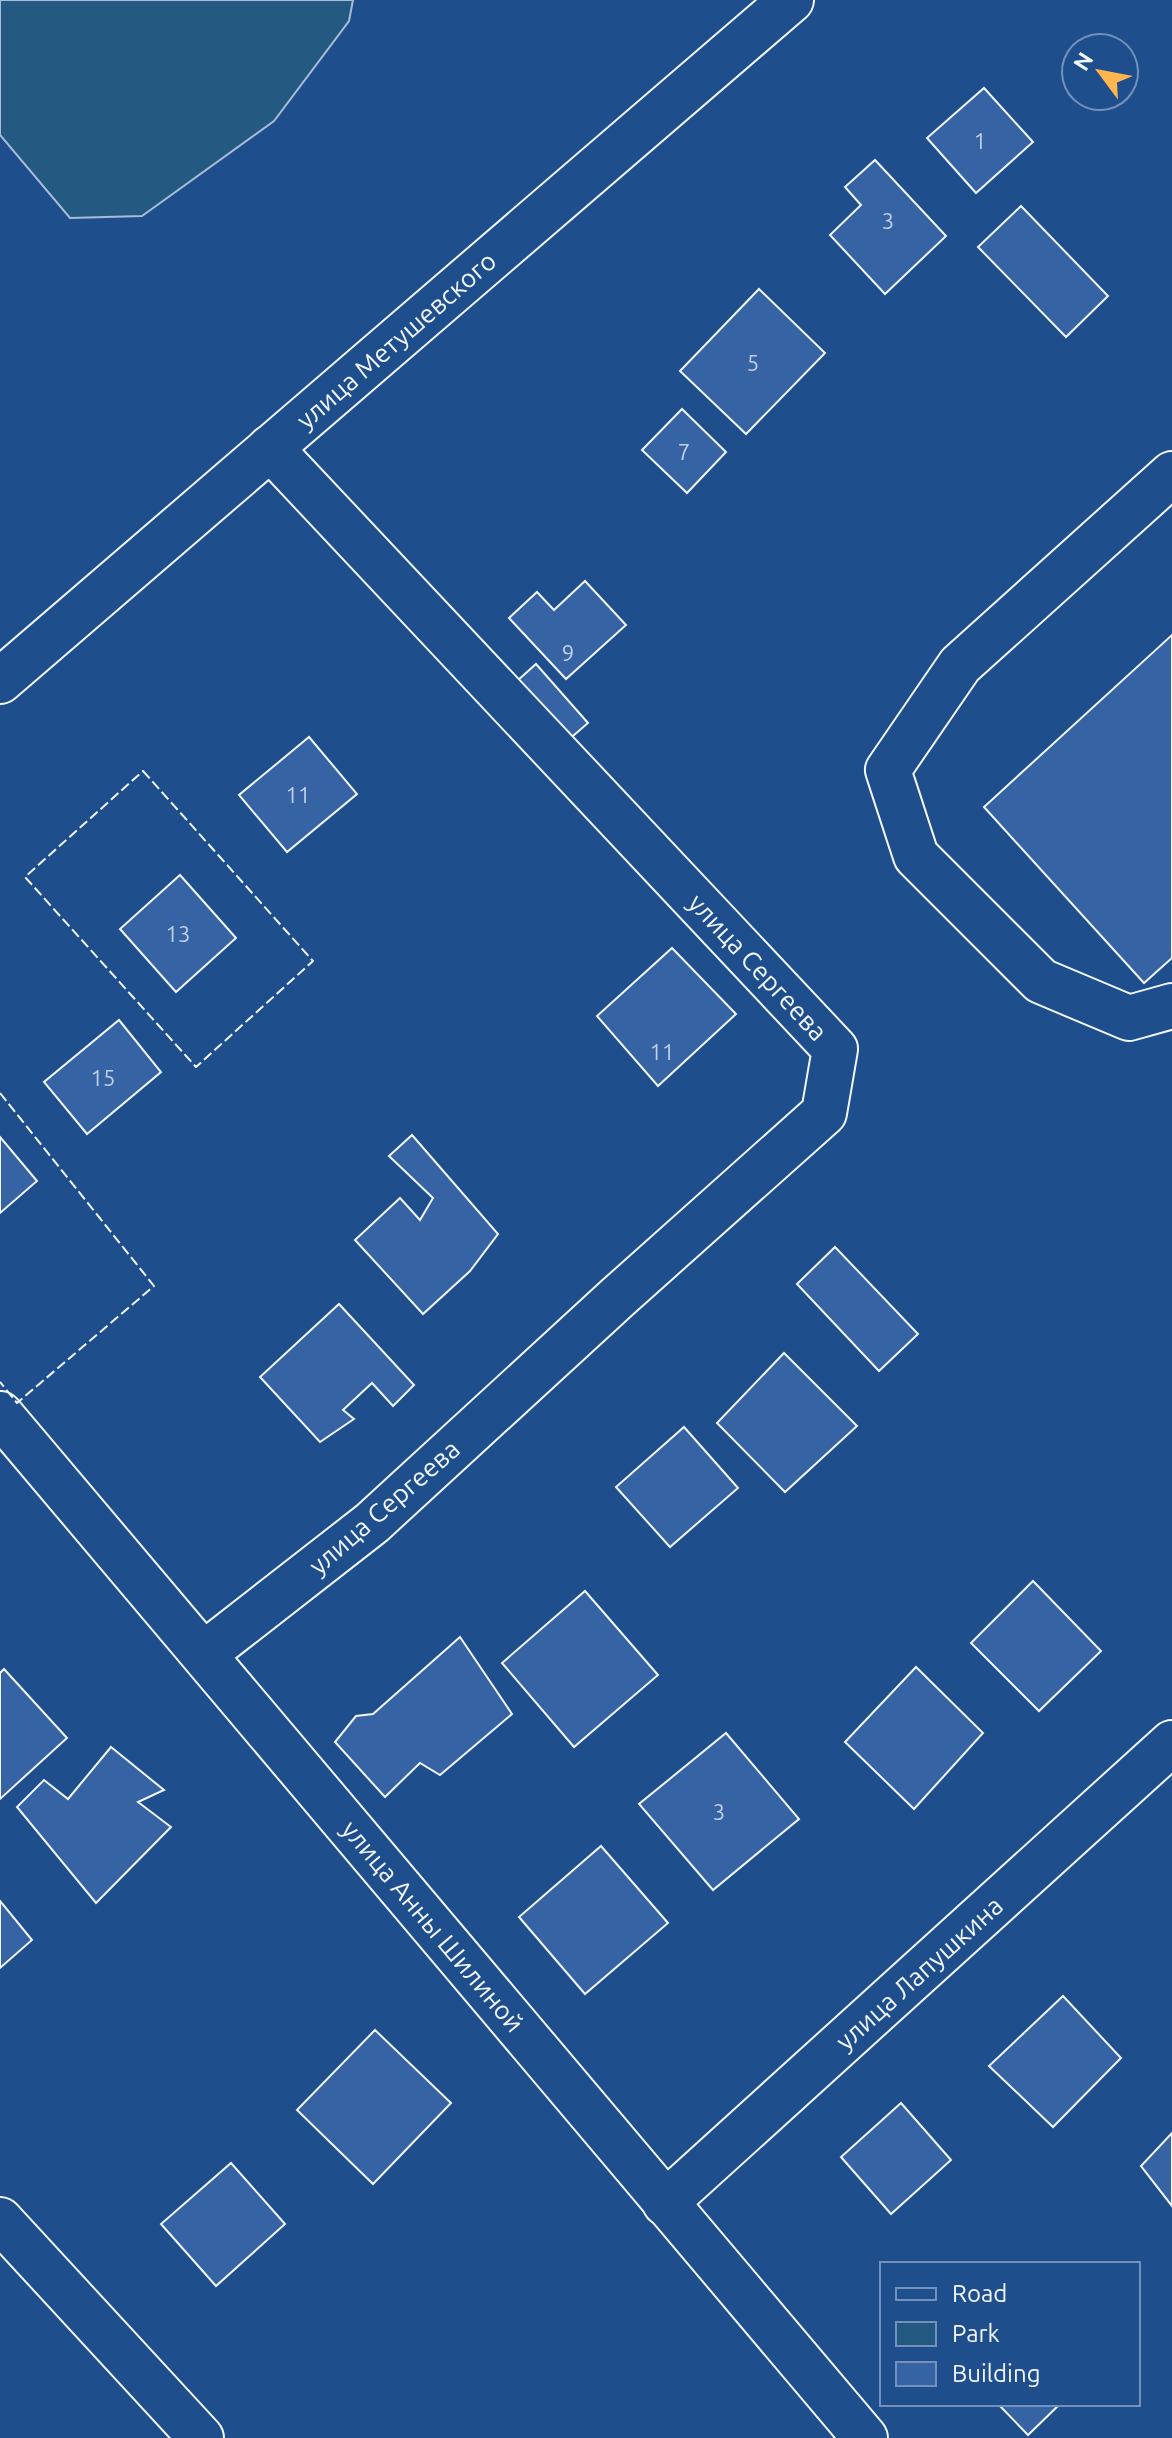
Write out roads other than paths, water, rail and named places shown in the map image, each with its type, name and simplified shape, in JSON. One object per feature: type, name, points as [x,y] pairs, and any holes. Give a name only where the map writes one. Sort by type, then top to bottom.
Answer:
[{"type":"street","name":"улица Метушевского","points":[[0,681],[791,0]]},
{"type":"street","name":"улица Сергеева","points":[[204,1654],[372,1523],[824,1113],[835,1049],[270,448]]},
{"type":"street","points":[[1172,474],[960,665],[888,770],[916,856],[1041,981],[1129,1018],[1172,1006]]},
{"type":"street","name":"улица Анны Шилиной","points":[[7,1438],[204,1654],[865,2438]]},
{"type":"street","name":"улица Лапушкина","points":[[665,2203],[1172,1743]]},
{"type":"street","points":[[0,2220],[201,2438]]}]
